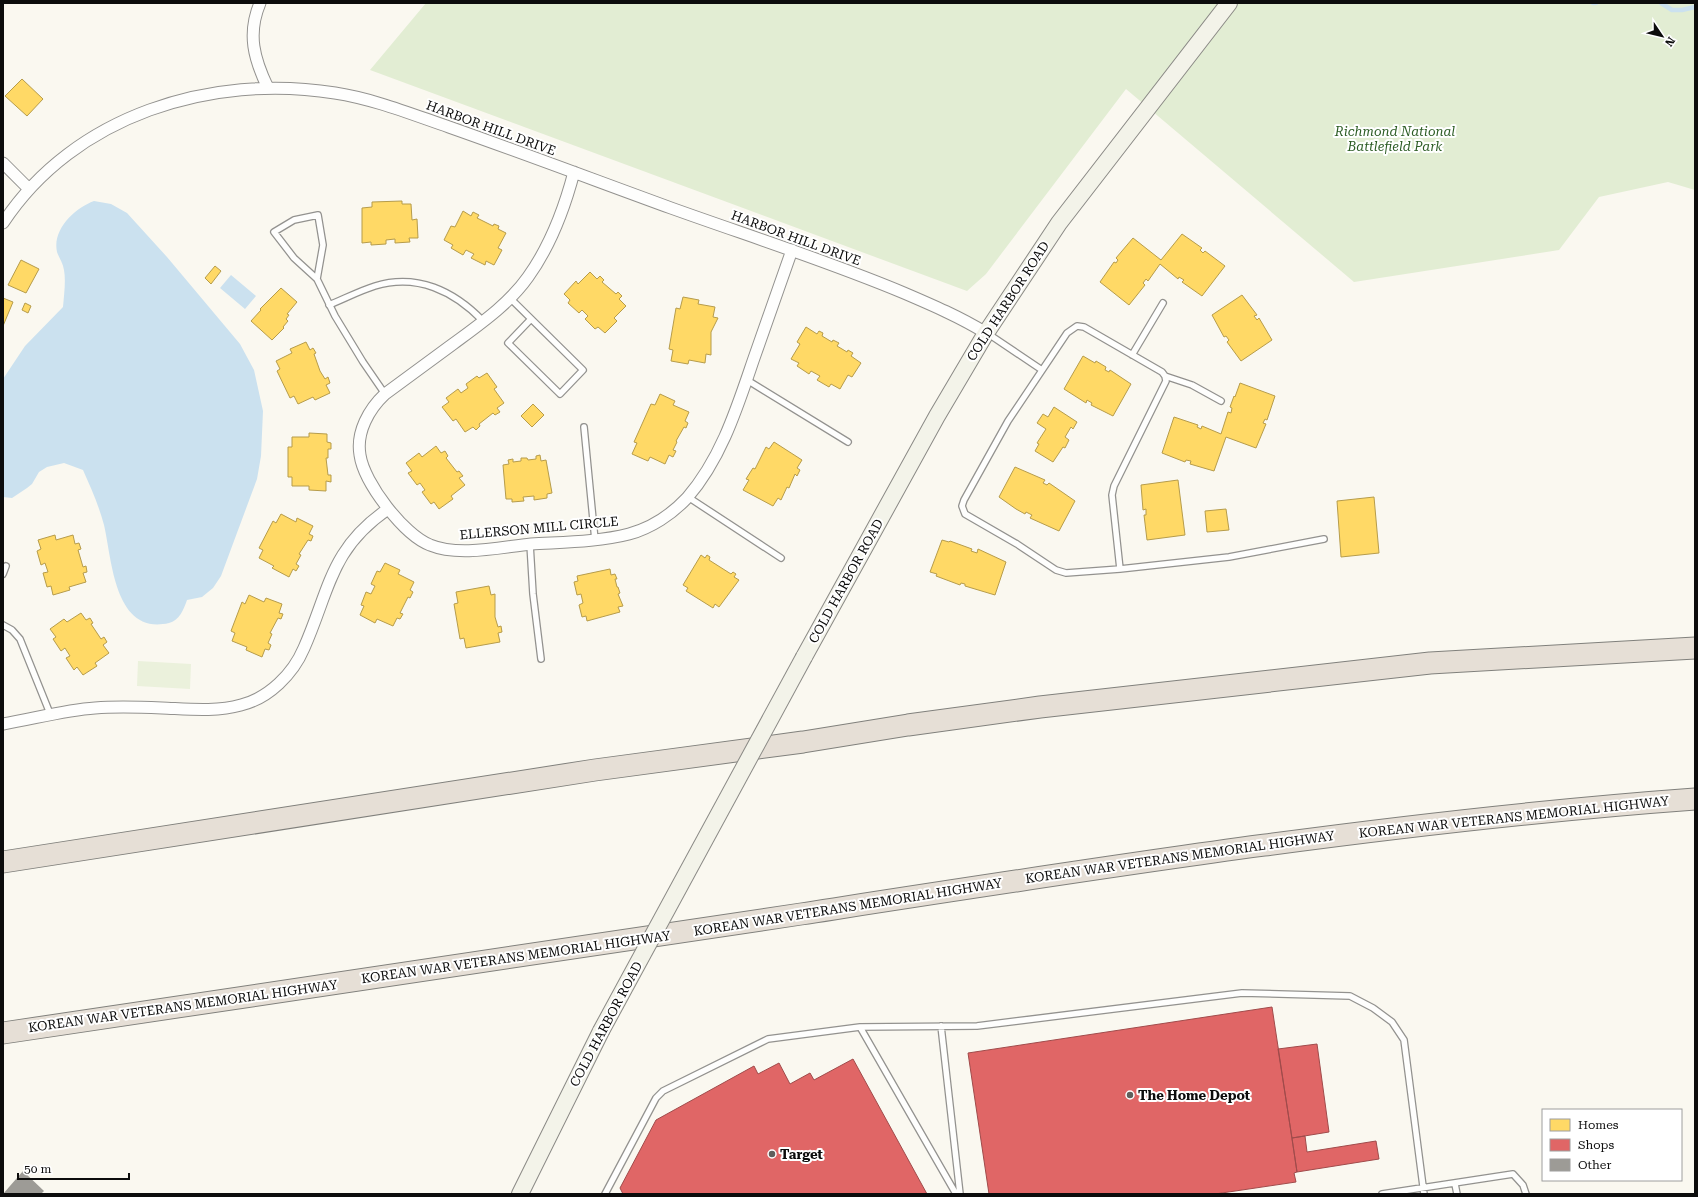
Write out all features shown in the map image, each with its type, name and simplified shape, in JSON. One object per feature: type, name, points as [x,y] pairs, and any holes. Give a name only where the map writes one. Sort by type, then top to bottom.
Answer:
[{"type":"highway","points":[[3,862],[595,770],[804,742],[908,725],[1040,707],[1430,663],[1695,648]]},
{"type":"highway","name":"KOREAN WAR VETERANS MEMORIAL HIGHWAY","points":[[3,1033],[593,946],[1172,857],[1345,834],[1458,821],[1695,799]]},
{"type":"main road","name":"COLD HARBOR ROAD","points":[[520,1194],[601,1031],[804,657],[937,416],[986,333],[1059,223],[1229,3]]},
{"type":"street","points":[[260,3],[253,26],[254,50],[259,70],[268,88]]},
{"type":"street","name":"HARBOR HILL DRIVE","points":[[3,223],[29,189],[62,158],[78,146],[106,129],[136,115],[167,104],[202,95],[268,88],[309,89],[372,101],[792,250],[880,283],[962,318],[986,333]]},
{"type":"street","points":[[3,163],[29,189]]},
{"type":"street","name":"ELLERSON MILL CIRCLE","points":[[574,172],[565,204],[553,235],[527,278],[510,298],[483,321],[385,394],[378,401],[363,424],[360,437],[360,456],[374,488],[388,509],[401,524],[428,545],[446,550],[595,540],[630,534],[651,526],[674,511],[688,497],[698,483],[726,437],[792,250]]},
{"type":"street","points":[[3,724],[94,708],[141,707],[212,709],[240,705],[266,693],[282,680],[293,668],[316,618],[334,570],[349,545],[374,519],[388,509]]},
{"type":"lane","points":[[317,279],[323,245],[318,215],[294,220],[274,232],[294,258],[317,279],[329,306],[363,362],[385,394]]},
{"type":"lane","points":[[329,306],[376,286],[406,282],[438,288],[454,296],[469,307],[483,321]]},
{"type":"lane","points":[[510,298],[583,370],[560,394],[508,343],[531,319]]},
{"type":"lane","points":[[1132,354],[1163,303]]},
{"type":"lane","points":[[1221,401],[1192,385],[1165,376],[1162,372],[1132,354],[1084,327],[1077,326],[1067,333],[1008,422],[964,500],[962,506],[965,514],[1017,544],[1056,570],[1066,573],[1120,569],[1229,557],[1324,539]]},
{"type":"lane","points":[[986,333],[1042,370]]},
{"type":"lane","points":[[1120,569],[1112,495],[1114,486],[1166,381],[1165,376]]},
{"type":"lane","points":[[747,380],[848,442]]},
{"type":"lane","points":[[584,427],[595,540]]},
{"type":"lane","points":[[688,497],[781,558]]},
{"type":"lane","points":[[530,544],[533,594],[541,659]]},
{"type":"lane","points":[[3,574],[6,566]]},
{"type":"lane","points":[[3,625],[12,630],[20,639],[51,716]]},
{"type":"lane","points":[[605,1194],[656,1098],[663,1091],[768,1039],[860,1027],[977,1026],[1242,993],[1350,996],[1373,1008],[1392,1022],[1404,1040],[1424,1191]]},
{"type":"lane","points":[[941,1026],[960,1194]]},
{"type":"lane","points":[[860,1027],[956,1194]]},
{"type":"lane","points":[[1382,1194],[1424,1191],[1513,1174],[1522,1185],[1526,1194]]},
{"type":"lane","points":[[1455,1184],[1457,1194]]},
{"type":"green space","name":"Richmond National Battlefield Park","points":[[426,3],[1695,3],[1695,190],[1668,182],[1599,197],[1559,250],[1354,282],[1126,89],[986,274],[967,291],[370,70]]},
{"type":"green space","points":[[138,661],[191,664],[190,689],[137,686]]},
{"type":"water","points":[[94,201],[111,204],[127,213],[167,257],[240,344],[254,370],[263,411],[261,456],[257,479],[221,576],[213,588],[202,597],[187,600],[183,611],[176,620],[169,623],[151,624],[137,618],[126,607],[119,592],[114,574],[102,518],[95,497],[83,470],[64,463],[47,467],[39,472],[32,484],[27,488],[12,498],[3,497],[3,379],[25,346],[63,307],[65,274],[57,252],[56,243],[58,235],[66,220],[87,204]]},
{"type":"water","points":[[231,275],[256,296],[245,309],[220,288]]},
{"type":"building: Homes","points":[[22,79],[43,99],[27,116],[5,96]]},
{"type":"building: Homes","points":[[402,201],[402,204],[411,204],[412,220],[417,219],[418,238],[409,238],[410,242],[395,243],[395,239],[386,240],[386,244],[371,245],[371,242],[362,243],[362,208],[372,207],[372,202]]},
{"type":"building: Homes","points":[[463,211],[471,216],[473,212],[479,215],[477,218],[493,226],[494,224],[499,226],[498,229],[506,233],[498,248],[502,250],[494,265],[486,261],[485,265],[471,258],[474,254],[466,250],[463,255],[451,248],[453,245],[444,240],[451,226],[455,227]]},
{"type":"building: Homes","points":[[1182,234],[1202,248],[1200,250],[1203,253],[1205,251],[1225,266],[1202,296],[1182,282],[1184,280],[1179,277],[1178,279],[1160,264],[1148,281],[1146,279],[1143,283],[1145,285],[1129,305],[1100,282],[1114,262],[1116,263],[1118,260],[1116,258],[1133,238],[1161,260]]},
{"type":"building: Homes","points":[[21,260],[39,269],[26,293],[8,285]]},
{"type":"building: Homes","points":[[215,266],[221,271],[211,284],[205,278]]},
{"type":"building: Homes","points":[[590,272],[597,279],[600,276],[604,280],[602,282],[616,294],[618,292],[622,296],[619,299],[626,306],[614,318],[617,321],[605,333],[598,327],[595,329],[585,319],[588,316],[582,310],[579,313],[568,303],[570,300],[564,294],[576,281],[578,284]]},
{"type":"building: Homes","points":[[281,288],[297,302],[287,314],[289,315],[286,319],[288,321],[283,327],[284,328],[272,340],[251,321],[261,310],[260,309]]},
{"type":"building: Homes","points":[[1242,295],[1257,315],[1254,316],[1257,320],[1259,318],[1272,340],[1241,361],[1227,342],[1229,340],[1226,336],[1224,337],[1212,315]]},
{"type":"building: Homes","points":[[683,297],[699,300],[698,304],[715,307],[713,317],[718,318],[711,332],[711,355],[706,354],[705,363],[689,360],[688,364],[671,361],[673,350],[669,349],[676,308],[680,309]]},
{"type":"building: Homes","points":[[3,298],[13,302],[3,326]]},
{"type":"building: Homes","points":[[25,303],[31,306],[28,313],[22,310]]},
{"type":"building: Homes","points":[[806,327],[817,334],[819,331],[823,333],[822,336],[832,342],[833,340],[839,343],[837,346],[847,352],[848,350],[853,353],[851,356],[861,363],[852,377],[848,375],[840,389],[831,384],[829,387],[817,380],[820,376],[811,371],[809,374],[797,366],[799,363],[791,359],[800,344],[797,342]]},
{"type":"building: Homes","points":[[306,342],[310,350],[313,348],[316,353],[314,354],[320,371],[325,379],[328,377],[330,383],[326,385],[330,393],[315,400],[313,397],[298,404],[294,396],[290,398],[277,371],[280,369],[276,361],[292,353],[290,349]]},
{"type":"building: Homes","points":[[1083,356],[1095,363],[1096,361],[1106,367],[1105,370],[1109,372],[1110,370],[1131,384],[1113,416],[1091,405],[1092,403],[1087,400],[1086,403],[1064,389]]},
{"type":"building: Homes","points":[[487,373],[497,387],[494,389],[504,403],[497,408],[500,412],[495,415],[493,413],[479,424],[480,426],[476,430],[473,427],[465,432],[456,419],[453,421],[442,407],[449,402],[446,398],[458,389],[461,393],[468,388],[466,384],[477,376],[479,378]]},
{"type":"building: Homes","points":[[1240,383],[1275,396],[1267,420],[1265,419],[1263,423],[1266,424],[1256,448],[1226,437],[1214,471],[1190,464],[1191,461],[1186,460],[1185,462],[1162,453],[1174,417],[1198,425],[1197,427],[1201,429],[1202,426],[1221,434],[1228,412],[1231,413],[1232,408],[1230,407]]},
{"type":"building: Homes","points":[[660,394],[675,401],[673,405],[689,412],[685,421],[688,423],[686,428],[684,427],[673,450],[676,451],[673,457],[669,455],[665,464],[650,457],[648,461],[632,454],[637,443],[634,442],[651,404],[655,405]]},
{"type":"building: Homes","points":[[533,404],[544,415],[532,427],[521,416]]},
{"type":"building: Homes","points":[[1054,407],[1077,422],[1073,429],[1071,427],[1065,437],[1069,440],[1065,448],[1063,447],[1053,462],[1035,451],[1039,444],[1037,443],[1046,429],[1037,423],[1043,414],[1048,417]]},
{"type":"building: Homes","points":[[309,433],[327,434],[327,442],[331,443],[331,449],[328,449],[328,458],[326,458],[328,475],[331,475],[331,482],[326,481],[326,491],[309,490],[309,486],[292,486],[292,477],[288,477],[288,447],[292,447],[292,437],[309,437]]},
{"type":"building: Homes","points":[[774,442],[802,460],[797,468],[800,470],[797,476],[795,474],[789,488],[787,487],[781,500],[778,498],[773,506],[743,490],[749,480],[746,479],[753,468],[755,469],[766,447],[769,449]]},
{"type":"building: Homes","points":[[436,446],[441,453],[445,451],[448,456],[446,458],[457,472],[459,471],[463,476],[459,478],[465,485],[451,496],[453,499],[439,509],[434,502],[431,504],[422,492],[425,490],[420,483],[417,485],[408,473],[412,471],[406,463],[419,453],[422,457]]},
{"type":"building: Homes","points":[[540,455],[541,461],[546,460],[552,493],[547,494],[547,498],[534,500],[534,496],[523,497],[524,501],[512,502],[512,499],[506,499],[503,465],[509,464],[508,460],[513,459],[513,462],[521,461],[521,458],[527,458],[528,460],[536,459],[536,456]]},
{"type":"building: Homes","points":[[1015,467],[1045,480],[1043,483],[1047,485],[1049,483],[1075,501],[1059,531],[1030,518],[1032,515],[1026,512],[1025,514],[999,497]]},
{"type":"building: Homes","points":[[1178,480],[1185,535],[1147,540],[1144,515],[1146,515],[1146,509],[1143,510],[1141,485]]},
{"type":"building: Homes","points":[[1374,497],[1379,553],[1341,557],[1337,501]]},
{"type":"building: Homes","points":[[1226,509],[1229,530],[1207,532],[1205,511]]},
{"type":"building: Homes","points":[[281,514],[296,522],[297,518],[313,526],[309,534],[313,536],[311,541],[308,540],[299,554],[301,555],[296,564],[299,566],[296,571],[293,569],[289,577],[272,568],[274,566],[259,558],[263,550],[259,548],[273,521],[276,523]]},
{"type":"building: Homes","points":[[55,535],[56,540],[73,535],[75,544],[79,543],[81,549],[78,550],[83,567],[86,566],[87,572],[83,573],[86,582],[69,587],[70,590],[53,595],[51,586],[47,587],[43,573],[48,572],[45,563],[41,565],[37,551],[41,549],[38,540]]},
{"type":"building: Homes","points":[[942,540],[950,541],[972,549],[971,551],[977,553],[978,549],[1006,562],[995,595],[965,586],[965,584],[961,583],[960,585],[936,576],[937,574],[930,572]]},
{"type":"building: Homes","points":[[701,555],[705,558],[707,555],[710,557],[709,560],[731,574],[733,572],[736,574],[734,577],[739,580],[719,607],[715,604],[713,608],[686,591],[688,588],[683,585]]},
{"type":"building: Homes","points":[[385,563],[400,570],[398,574],[414,582],[410,590],[413,592],[410,598],[408,597],[400,613],[403,614],[400,619],[397,618],[393,626],[377,619],[375,623],[360,615],[364,606],[361,605],[366,592],[371,594],[375,586],[371,584],[377,571],[380,572]]},
{"type":"building: Homes","points":[[610,569],[611,575],[615,574],[617,579],[615,579],[620,593],[618,594],[623,606],[618,607],[620,612],[587,621],[586,616],[582,617],[579,605],[583,603],[581,594],[577,595],[574,582],[578,581],[577,576]]},
{"type":"building: Homes","points":[[489,586],[491,595],[495,594],[495,617],[498,627],[501,626],[502,632],[498,633],[500,642],[466,648],[464,638],[460,639],[454,604],[458,603],[456,592]]},
{"type":"building: Homes","points":[[249,595],[264,602],[266,598],[282,604],[279,613],[283,614],[281,619],[278,618],[270,633],[272,634],[268,643],[271,645],[269,650],[265,649],[262,657],[246,650],[247,647],[232,641],[235,633],[231,631],[242,602],[245,604]]},
{"type":"building: Homes","points":[[81,613],[86,620],[90,618],[93,623],[91,624],[101,639],[104,637],[107,642],[103,645],[109,653],[95,663],[97,666],[83,675],[77,667],[74,670],[66,658],[70,656],[65,648],[61,651],[53,639],[56,637],[50,629],[64,619],[67,622]]},
{"type":"building: Shops","name":"The Home Depot","points":[[1272,1007],[1297,1172],[1294,1173],[1296,1182],[1215,1194],[989,1194],[968,1053]]},
{"type":"building: Shops","points":[[1317,1044],[1329,1132],[1292,1138],[1278,1049]]},
{"type":"building: Shops","name":"Target","points":[[853,1059],[927,1194],[623,1194],[620,1188],[656,1120],[754,1066],[758,1074],[779,1063],[790,1084],[810,1073],[814,1080]]},
{"type":"building: Shops","points":[[1305,1136],[1307,1152],[1376,1141],[1379,1159],[1297,1172],[1292,1138]]},
{"type":"building: Other","points":[[23,1171],[44,1191],[41,1194],[3,1194]]},
{"type":"waterway","points":[[1661,3],[1672,10],[1682,10],[1695,7]]},
{"type":"place","name":"The Home Depot","points":[[1130,1095]]},
{"type":"place","name":"Target","points":[[772,1154]]}]
